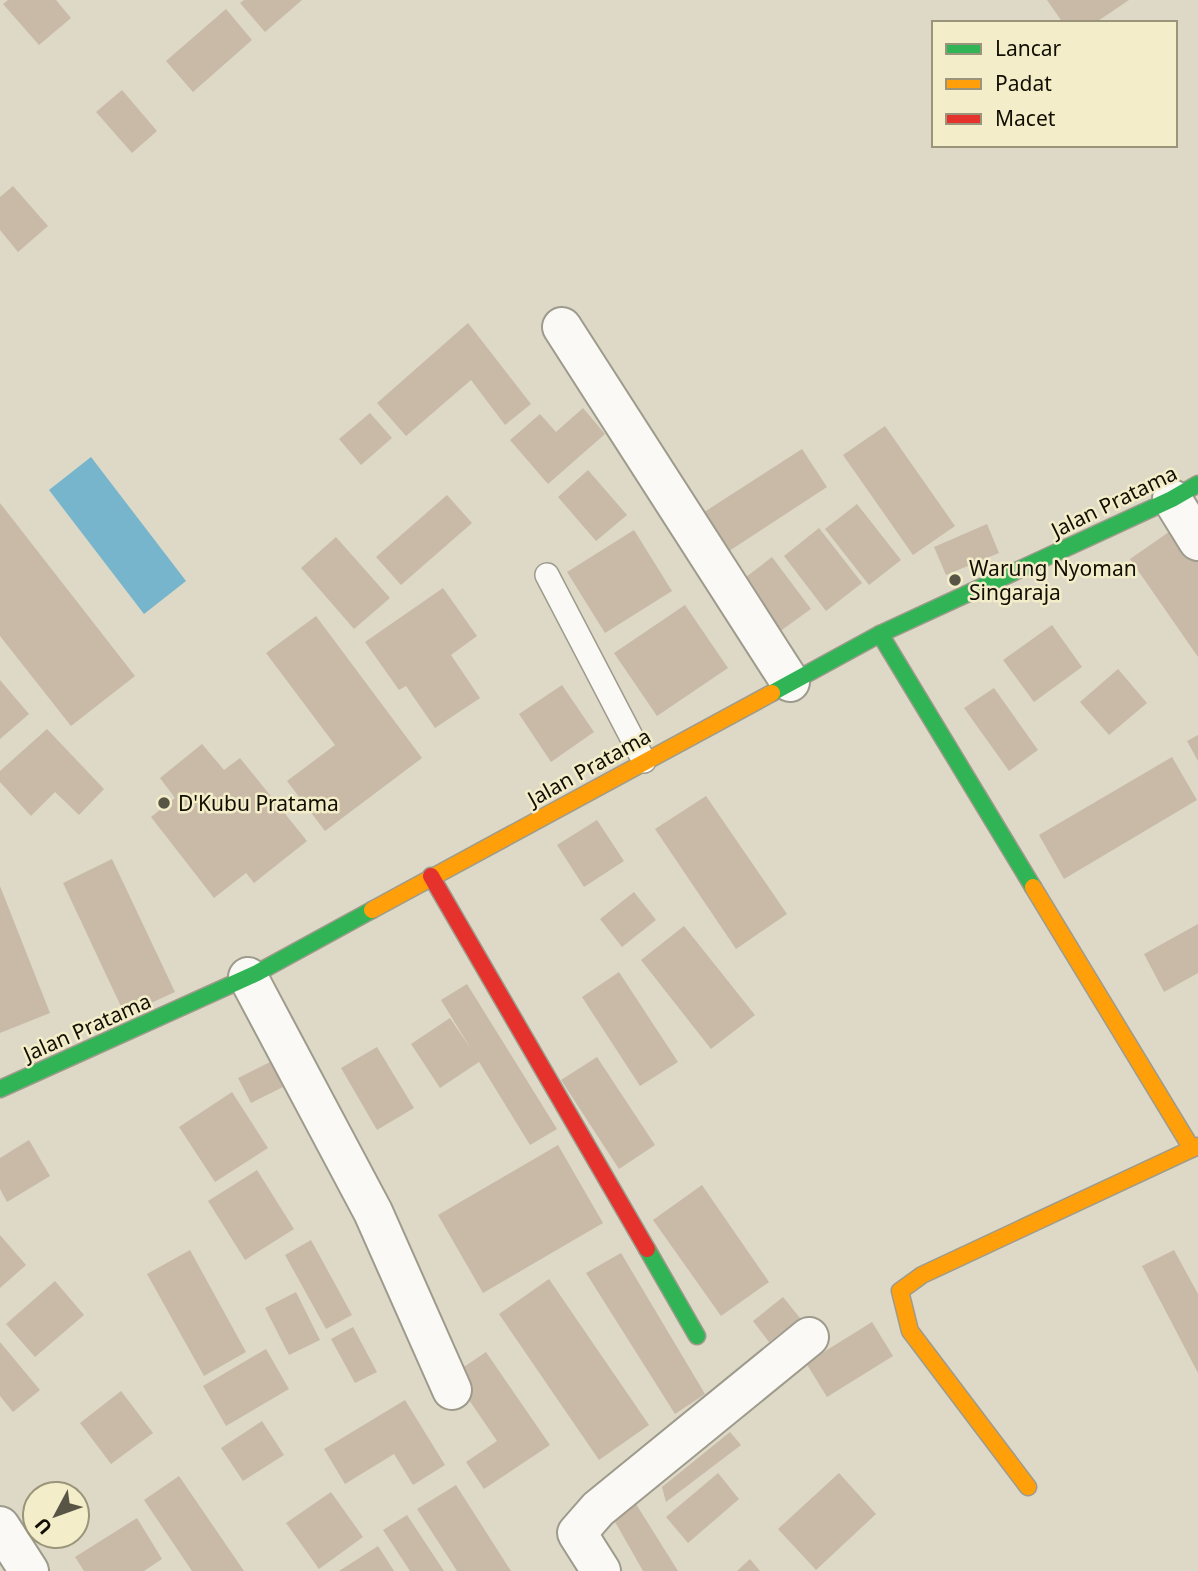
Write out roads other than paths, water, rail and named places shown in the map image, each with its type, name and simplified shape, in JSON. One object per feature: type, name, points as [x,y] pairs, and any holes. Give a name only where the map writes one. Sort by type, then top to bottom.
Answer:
[{"type":"street","points":[[562,327],[790,682]]},
{"type":"street","points":[[1185,491],[1198,541]]},
{"type":"street","name":"Jalan Pratama","points":[[0,1089],[248,977],[880,634],[1185,491]]},
{"type":"street","points":[[880,634],[1195,1147],[922,1275],[900,1291],[910,1331],[1028,1487]]},
{"type":"street","points":[[431,876],[697,1336]]},
{"type":"street","points":[[248,977],[373,1212],[452,1390]]},
{"type":"street","points":[[601,1571],[586,1552],[578,1533],[598,1509],[809,1337]]},
{"type":"street","points":[[0,1526],[29,1571]]},
{"type":"lane","points":[[547,575],[644,761]]},
{"type":"water","points":[[91,457],[186,581],[144,614],[49,490]]},
{"type":"place","name":"Warung Nyoman Singaraja","points":[[955,580]]},
{"type":"place","name":"D'Kubu Pratama","points":[[164,803]]}]
